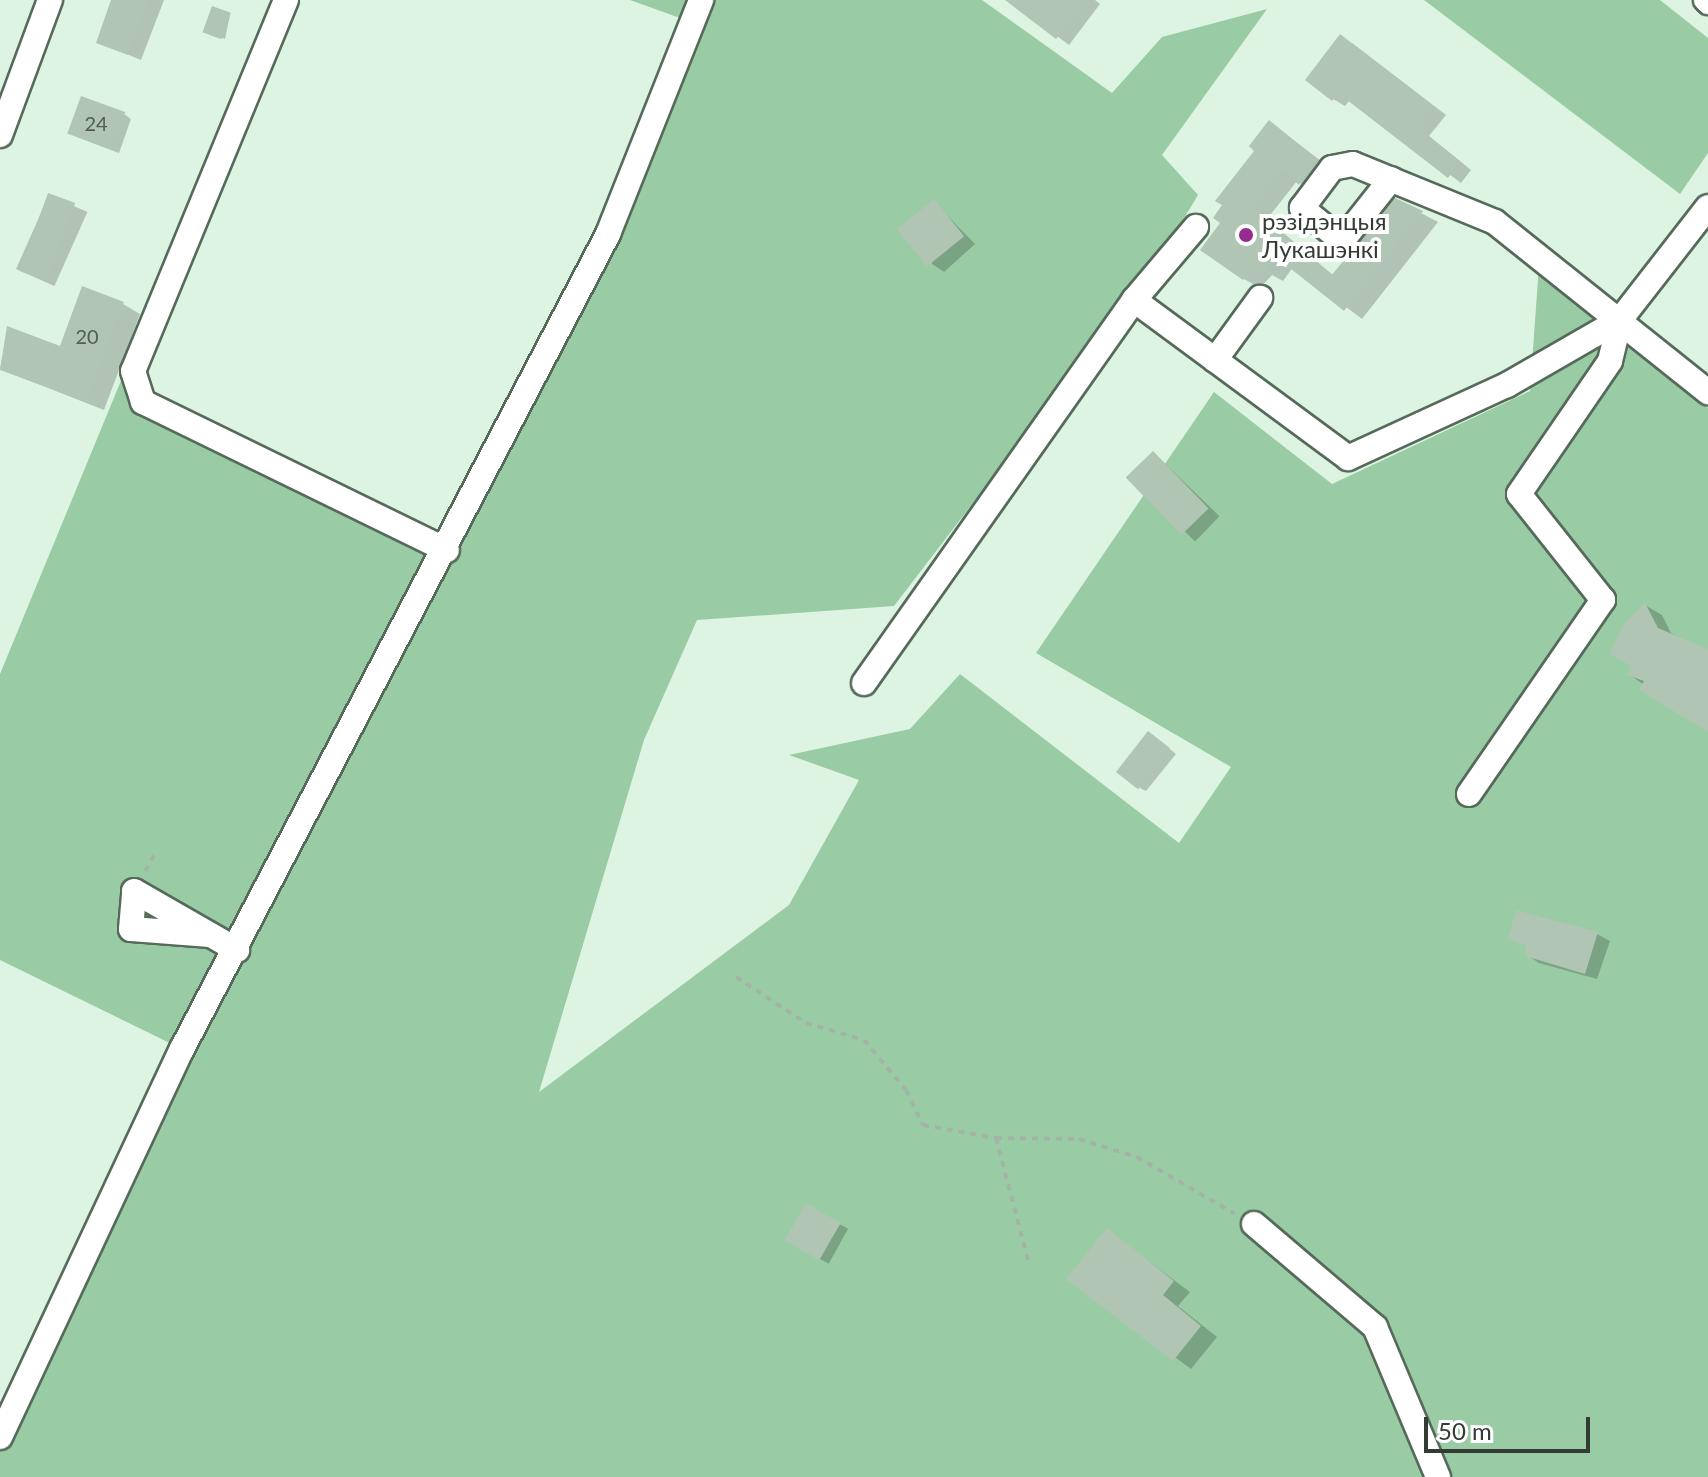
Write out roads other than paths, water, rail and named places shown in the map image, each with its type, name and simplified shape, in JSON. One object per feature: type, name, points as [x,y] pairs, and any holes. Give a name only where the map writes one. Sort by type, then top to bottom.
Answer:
[{"type":"street","points":[[0,135],[50,0]]},
{"type":"street","points":[[286,0],[133,371],[143,402],[447,550]]},
{"type":"street","points":[[0,1437],[182,1049],[447,550],[608,234],[701,0]]},
{"type":"street","points":[[1391,179],[1495,222],[1708,392]]},
{"type":"street","points":[[1134,300],[1348,458],[1507,385],[1620,320],[1708,207]]},
{"type":"street","points":[[864,683],[1134,300],[1196,227]]},
{"type":"street","points":[[1215,360],[1260,298]]},
{"type":"street","points":[[1469,794],[1603,600],[1519,494],[1610,361],[1620,320]]},
{"type":"street","points":[[210,935],[237,950]]},
{"type":"street","points":[[1254,1224],[1375,1327],[1438,1477]]},
{"type":"place","name":"рэзідэнцыя Лукашэнкі","points":[[1246,235]]}]
